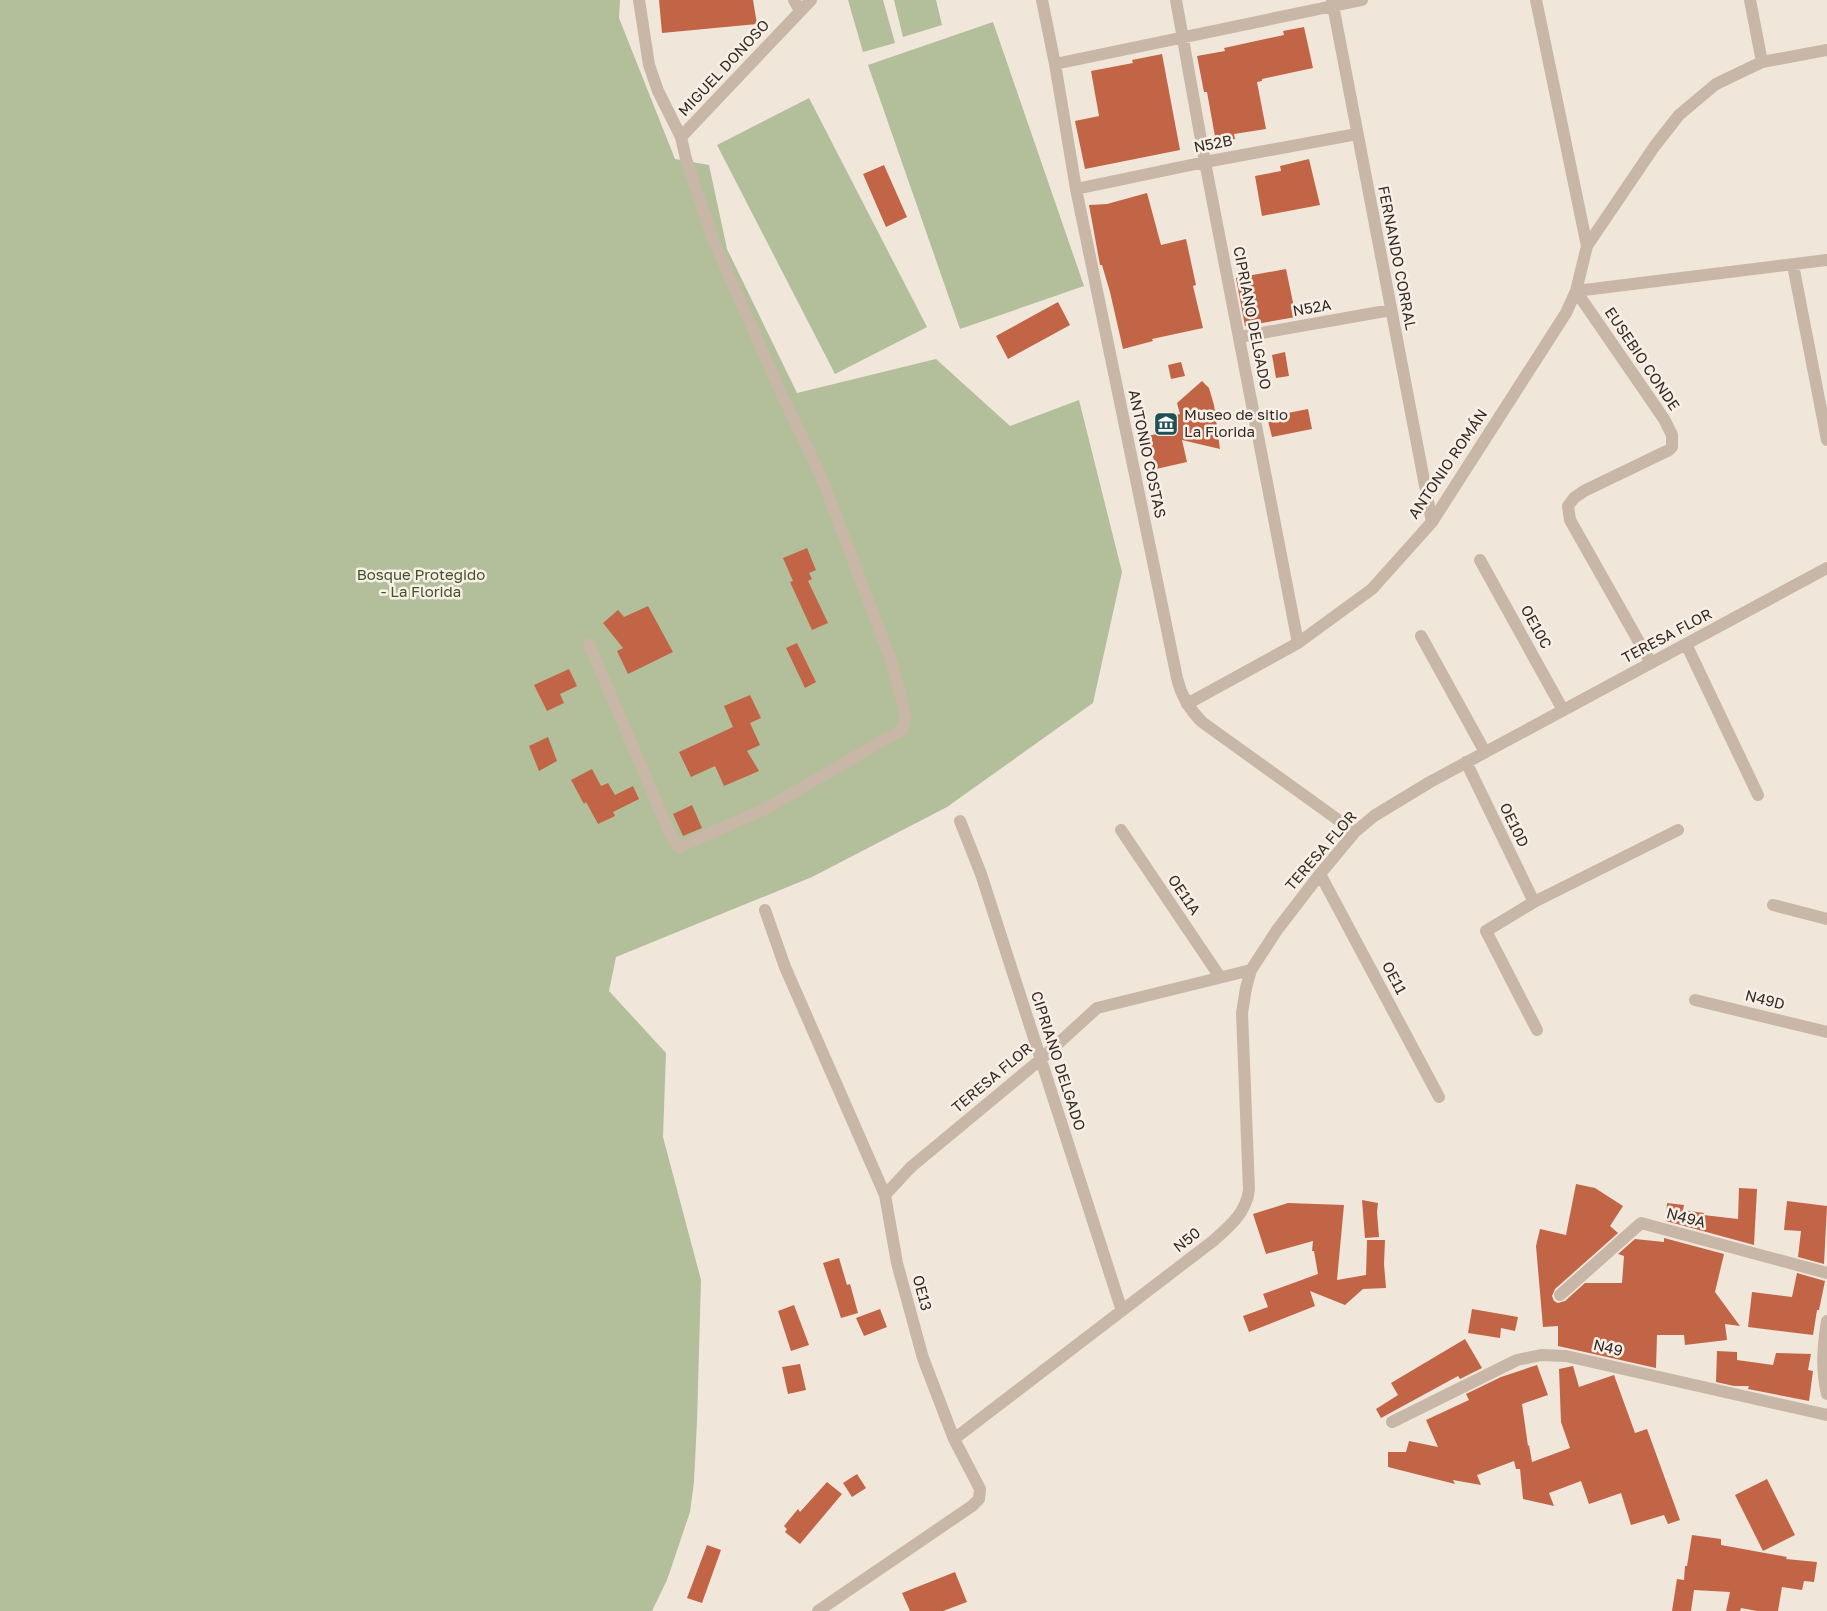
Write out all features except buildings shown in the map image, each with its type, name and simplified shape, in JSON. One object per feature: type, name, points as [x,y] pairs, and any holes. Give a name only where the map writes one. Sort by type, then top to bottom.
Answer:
[{"type":"street","points":[[590,644],[671,836],[679,847],[767,808],[903,729],[906,716],[892,663],[821,476],[782,395],[714,242],[686,159],[681,137],[658,91],[649,65],[639,0]]},
{"type":"street","name":"MIGUEL DONOSO","points":[[681,137],[797,6],[811,0]]},
{"type":"street","name":"ANTONIO COSTAS","points":[[1042,0],[1076,189],[1176,678],[1187,704],[1202,722],[1355,832]]},
{"type":"street","name":"CIPRIANO DELGADO","points":[[1176,0],[1205,162],[1298,643]]},
{"type":"street","points":[[1055,64],[1333,3],[1362,0]]},
{"type":"street","points":[[1536,0],[1587,246]]},
{"type":"street","points":[[1750,0],[1762,62]]},
{"type":"street","name":"FERNANDO CORRAL","points":[[1333,3],[1432,522]]},
{"type":"street","points":[[1827,50],[1762,62],[1716,84],[1679,115],[1654,147],[1587,246],[1576,291],[1827,260]]},
{"type":"street","name":"N52B","points":[[1076,189],[1205,162],[1357,134]]},
{"type":"street","points":[[1793,265],[1827,440]]},
{"type":"street","name":"ANTONIO ROMÁN","points":[[1187,704],[1298,643],[1372,589],[1432,522],[1566,313],[1576,291]]},
{"type":"street","name":"EUSEBIO CONDE","points":[[1576,291],[1664,419],[1672,435],[1672,447],[1669,450],[1584,491],[1570,502],[1568,510],[1570,520],[1651,663]]},
{"type":"street","name":"N52A","points":[[1239,337],[1391,310]]},
{"type":"street","name":"OE10C","points":[[1480,560],[1563,710]]},
{"type":"street","name":"TERESA FLOR","points":[[885,1195],[911,1167],[1040,1060],[1097,1008],[1251,970],[1283,922],[1320,874],[1355,832],[1374,816],[1403,797],[1466,762],[1827,568]]},
{"type":"street","points":[[1421,636],[1485,752]]},
{"type":"street","points":[[1686,644],[1758,795]]},
{"type":"street","name":"OE10D","points":[[1466,762],[1534,902]]},
{"type":"street","name":"CIPRIANO DELGADO","points":[[960,822],[981,874],[1122,1311]]},
{"type":"street","name":"OE11A","points":[[1121,830],[1220,977]]},
{"type":"street","points":[[1537,1030],[1486,931],[1534,902],[1678,830]]},
{"type":"street","name":"OE11","points":[[1320,874],[1439,1097]]},
{"type":"street","points":[[1773,905],[1827,919]]},
{"type":"street","name":"OE13","points":[[765,910],[785,968],[885,1195],[897,1263],[922,1358],[954,1439],[980,1489],[977,1503],[870,1578],[818,1611]]},
{"type":"street","name":"N50","points":[[954,1439],[1235,1222],[1246,1204],[1249,1190],[1242,1013],[1251,970]]},
{"type":"street","name":"N49D","points":[[1695,1000],[1827,1032]]},
{"type":"street","name":"N49A","points":[[1560,1295],[1641,1223],[1827,1273]]},
{"type":"street","points":[[1826,1389],[1822,1370],[1827,1321]]},
{"type":"street","name":"N49","points":[[1392,1422],[1517,1360],[1550,1355],[1566,1356],[1827,1415]]},
{"type":"green space","name":"Bosque Protegido - La Florida","points":[[0,0],[620,0],[619,18],[675,159],[709,165],[727,249],[797,393],[936,359],[1010,426],[1079,400],[1122,572],[1093,703],[947,807],[812,877],[616,957],[609,991],[666,1053],[663,1137],[701,1280],[697,1421],[694,1482],[690,1512],[667,1580],[652,1611],[0,1611]]},
{"type":"green space","points":[[848,0],[883,0],[895,43],[863,52]]},
{"type":"green space","points":[[894,0],[936,0],[942,25],[903,37]]},
{"type":"green space","points":[[993,22],[1084,286],[960,329],[868,65]]},
{"type":"green space","points":[[809,98],[927,327],[835,374],[717,145]]},
{"type":"place","name":"Museo de sitio La Florida","points":[[1166,424]]}]
